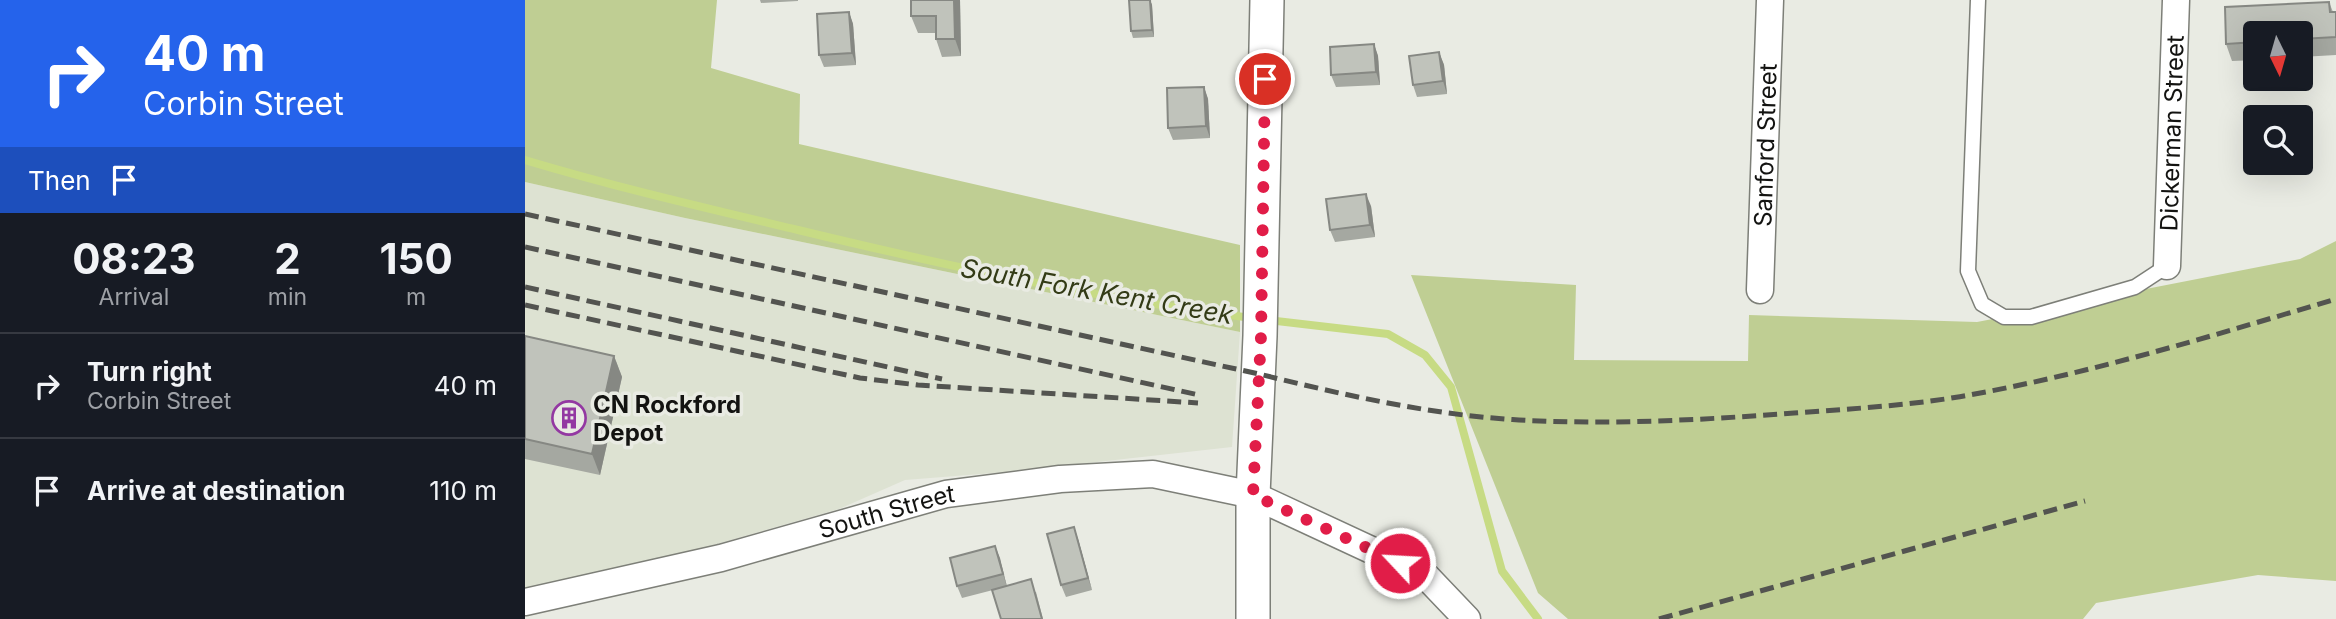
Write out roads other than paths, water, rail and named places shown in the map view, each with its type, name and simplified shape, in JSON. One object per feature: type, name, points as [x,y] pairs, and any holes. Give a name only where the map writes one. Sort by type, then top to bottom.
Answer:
[{"type":"street","points":[[1254,619],[1253,495],[1261,336],[1266,0]]},
{"type":"street","name":"Sanford Street","points":[[1760,290],[1770,0]]},
{"type":"street","name":"Dickerman Street","points":[[2167,266],[2176,0]]},
{"type":"street","name":"South Street","points":[[525,602],[720,558],[946,494],[1060,479],[1153,474],[1253,495],[1425,575],[1467,619]]},
{"type":"lane","points":[[1978,0],[1968,271],[1982,304],[2004,317],[2031,317],[2135,287],[2167,266]]},
{"type":"waterway","name":"South Fork Kent Creek","points":[[525,160],[695,205],[967,269],[1137,301],[1252,318]]},
{"type":"waterway","name":"South Fork Kent Creek","points":[[1268,320],[1388,334],[1425,355],[1451,387],[1502,571],[1538,619]]},
{"type":"railway","points":[[525,214],[1355,396],[1453,414],[1519,420],[1691,420],[1856,409],[1958,397],[2101,366],[2336,299]]},
{"type":"railway","points":[[525,247],[1199,395]]},
{"type":"railway","points":[[525,287],[942,379]]},
{"type":"railway","points":[[525,305],[860,378],[918,385],[1198,403]]},
{"type":"railway","points":[[1659,619],[2085,501]]},
{"type":"place","name":"CN Rockford Depot","points":[[569,418]]}]
